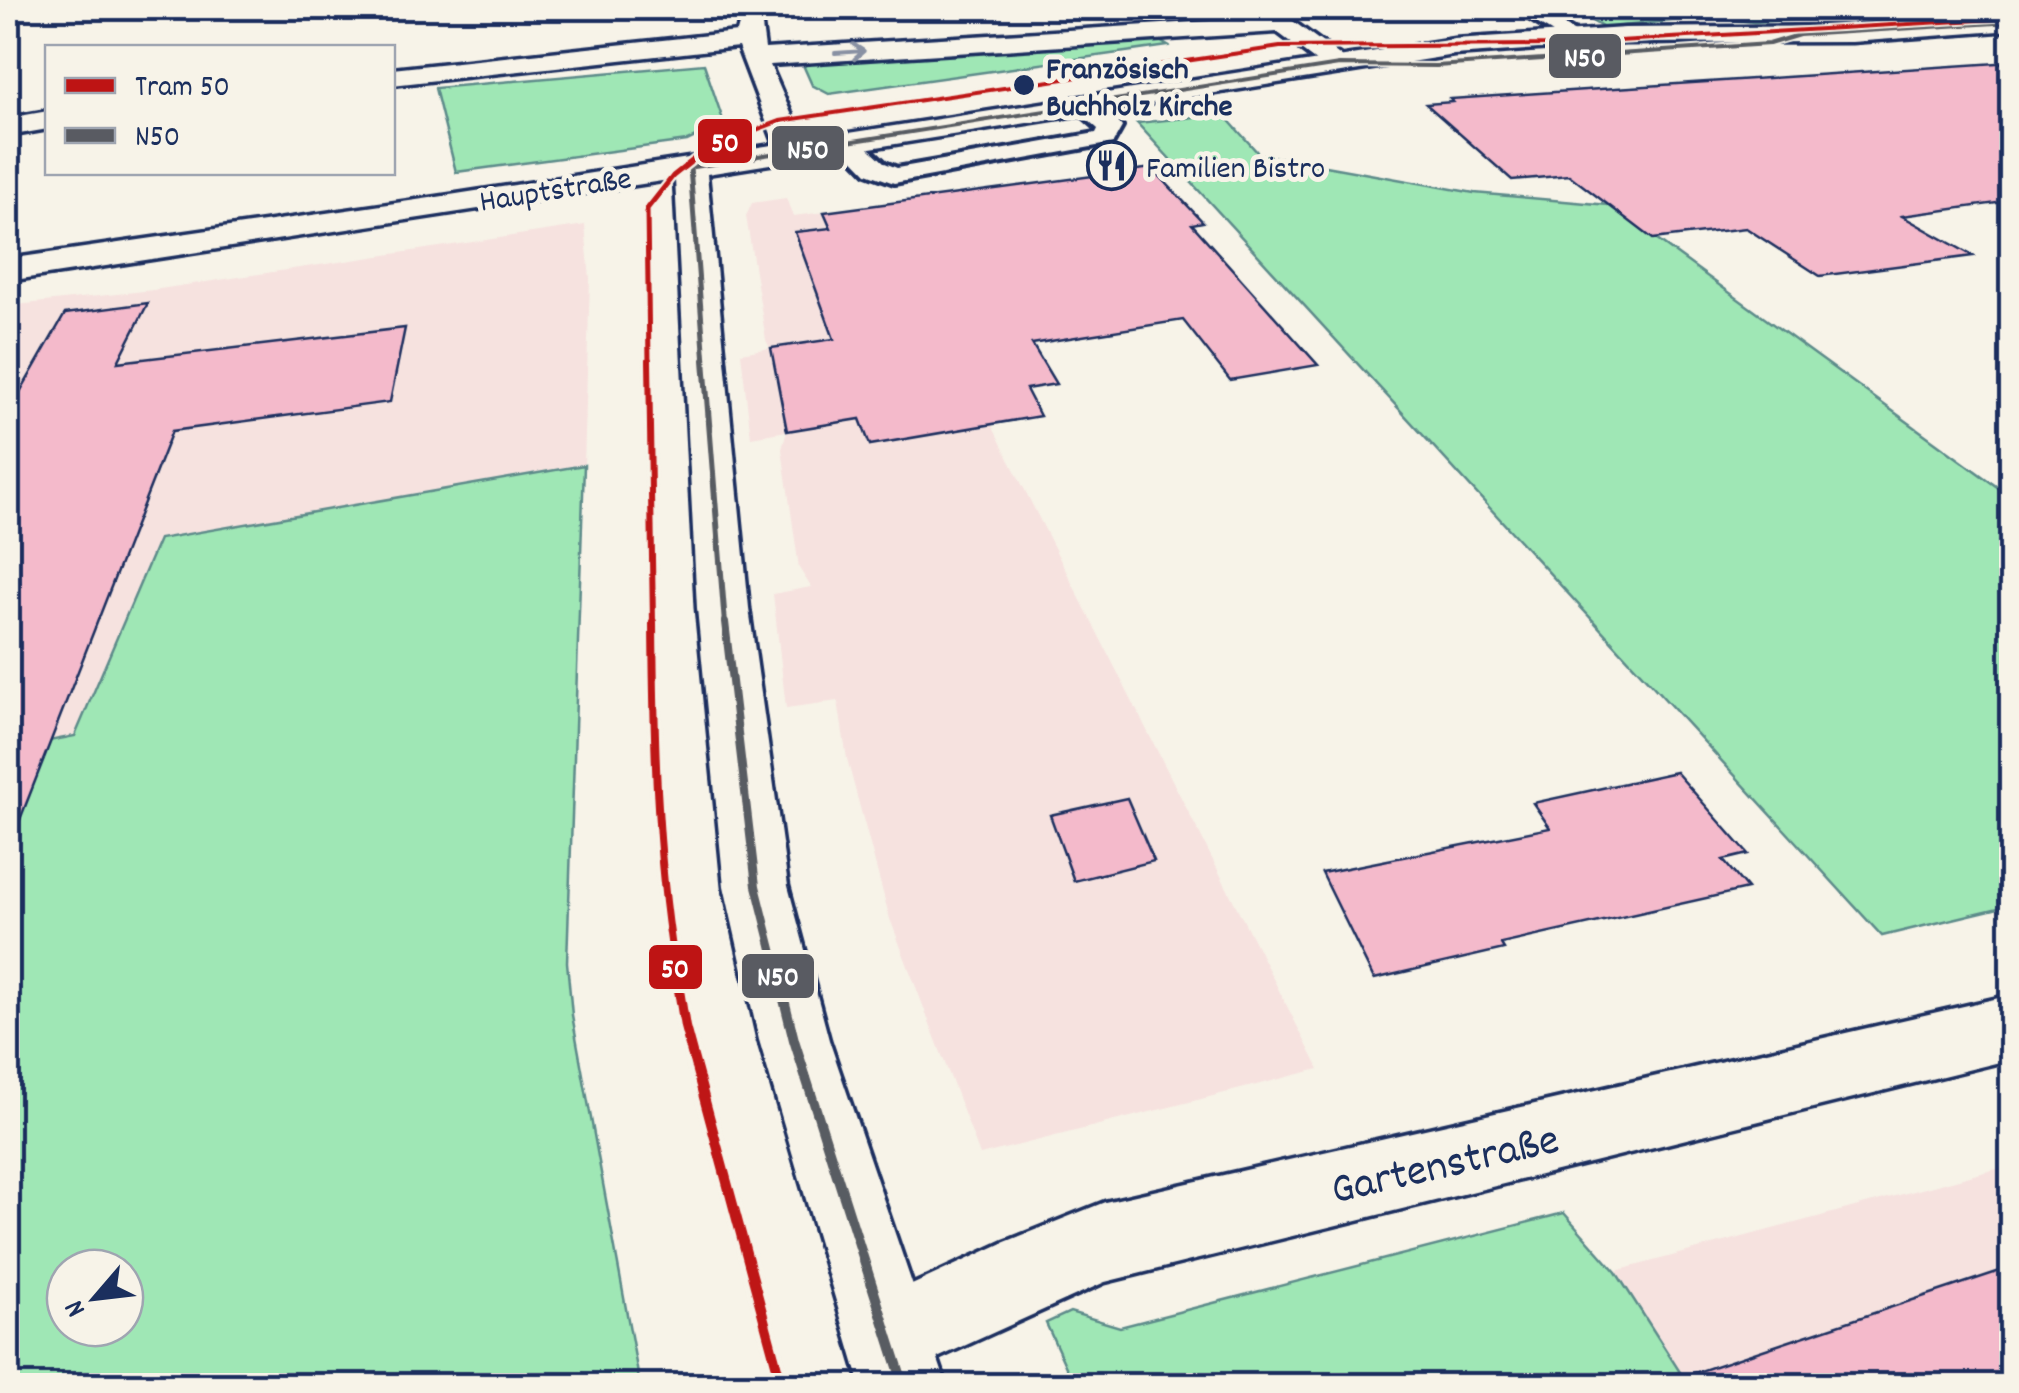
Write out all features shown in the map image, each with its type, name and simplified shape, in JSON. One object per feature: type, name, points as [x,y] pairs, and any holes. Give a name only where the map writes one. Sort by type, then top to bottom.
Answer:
[{"type":"street","points":[[744,8],[752,48],[792,150]]},
{"type":"street","points":[[395,77],[752,48],[1270,16],[1339,65]]},
{"type":"street","name":"Hauptstraße","points":[[8,270],[1339,65],[1426,47],[1574,37],[1759,32],[1799,35],[2012,22]]},
{"type":"street","name":"Hauptstraße","points":[[1339,65],[1470,64],[1768,44],[1799,35]]},
{"type":"street","points":[[8,127],[45,121]]},
{"type":"street","points":[[690,166],[723,608],[756,886],[794,1040],[898,1361]]},
{"type":"street","name":"Gartenstraße","points":[[898,1361],[1032,1270],[1105,1242],[2012,1028]]},
{"type":"lane","points":[[1522,8],[1574,37]]},
{"type":"lane","points":[[1884,8],[1928,27]]},
{"type":"lane","points":[[848,141],[876,168],[894,176],[1105,138],[1110,127],[1082,105]]},
{"type":"shaded area","points":[[786,198],[793,216],[880,205],[1319,1069],[980,1155],[890,919],[847,759],[838,701],[786,708],[773,594],[811,587],[799,568],[782,449],[787,431],[751,437],[741,353],[770,348],[746,216],[752,203]]},
{"type":"shaded area","points":[[585,225],[590,279],[584,465],[160,539],[75,736],[8,749],[8,306],[153,290]]},
{"type":"shaded area","points":[[2011,1165],[2011,1385],[1074,1385],[1046,1323],[1070,1312],[1120,1327],[1564,1213],[1616,1271]]},
{"type":"green space","points":[[1569,8],[1874,8],[1889,14],[1754,22],[1708,17],[1604,28]]},
{"type":"green space","points":[[1153,37],[1168,46],[829,94],[812,85],[804,67],[807,62]]},
{"type":"green space","points":[[704,64],[724,123],[687,141],[456,172],[435,88]]},
{"type":"green space","points":[[1223,114],[1259,154],[1474,193],[1609,205],[2011,497],[2011,905],[1882,936],[1137,123]]},
{"type":"green space","points":[[584,465],[567,962],[572,1015],[640,1385],[8,1386],[8,749],[75,736],[159,539]]},
{"type":"green space","points":[[1564,1213],[1616,1272],[1680,1372],[1639,1386],[1074,1385],[1046,1323],[1070,1312],[1120,1327]]},
{"type":"building","points":[[2012,62],[2012,201],[1902,216],[1973,256],[1820,276],[1746,228],[1653,239],[1569,175],[1512,180],[1426,104],[1453,102],[1450,99]]},
{"type":"building","points":[[1152,168],[1203,222],[1192,224],[1318,365],[1230,380],[1183,320],[1032,344],[1056,384],[1026,389],[1040,416],[870,445],[860,419],[787,431],[771,348],[834,339],[795,232],[831,228],[824,212]]},
{"type":"building","points":[[148,303],[118,362],[405,328],[390,402],[172,431],[12,840],[8,839],[8,413],[65,314]]},
{"type":"building","points":[[1676,772],[1748,854],[1723,860],[1747,889],[1501,944],[1504,949],[1374,979],[1322,873],[1550,828],[1533,803]]},
{"type":"building","points":[[1127,798],[1154,861],[1074,881],[1050,815]]},
{"type":"building","points":[[2012,1267],[2012,1386],[1696,1386],[1694,1373]]},
{"type":"tram line","name":"50","points":[[782,1386],[685,1027],[662,884],[655,785],[647,209],[659,191],[704,152],[780,121],[1280,47],[1550,45],[2012,18]]},
{"type":"transit line","name":"N50","points":[[904,1386],[794,1040],[756,886],[723,608],[690,167],[1339,65],[1436,66],[1769,44],[1799,35],[2012,22]]},
{"type":"place","name":"Französisch Buchholz Kirche","points":[[1024,85]]},
{"type":"place","name":"Familien Bistro","points":[[1111,166]]}]
